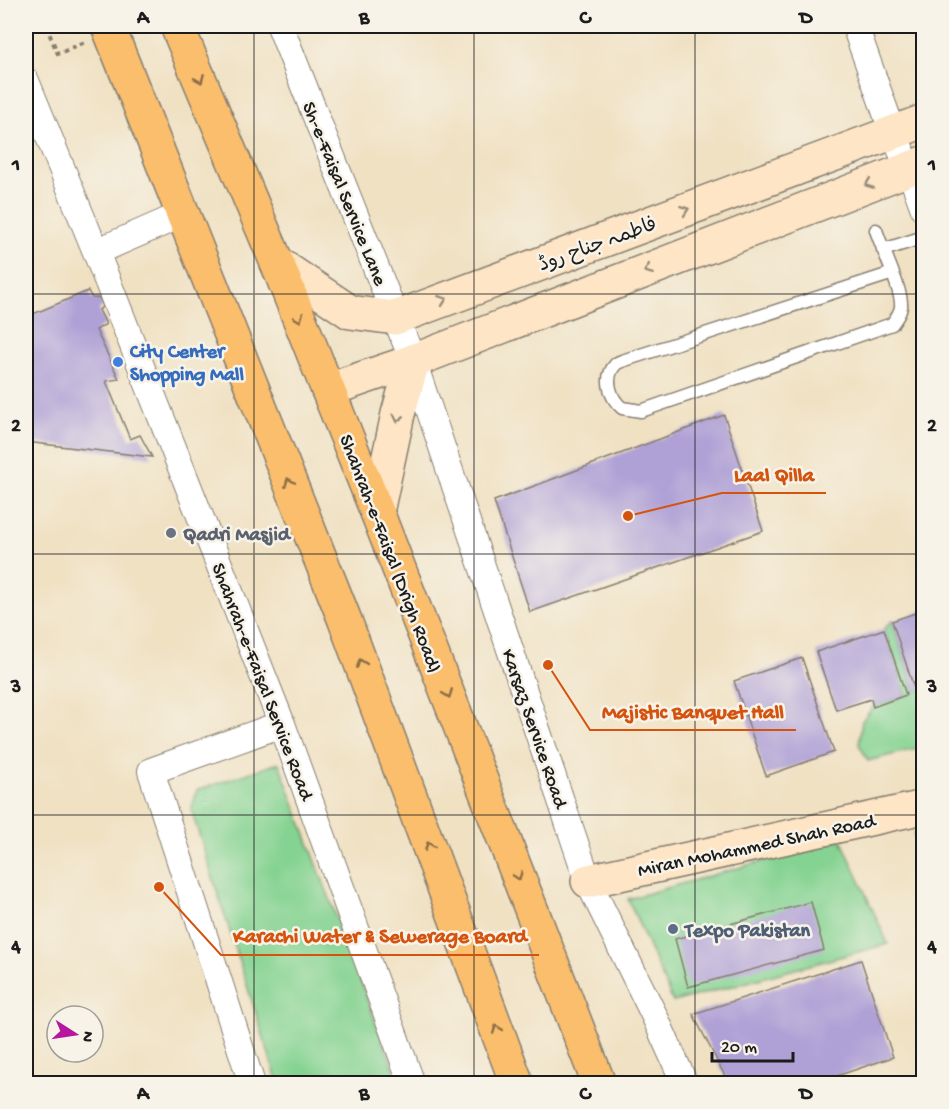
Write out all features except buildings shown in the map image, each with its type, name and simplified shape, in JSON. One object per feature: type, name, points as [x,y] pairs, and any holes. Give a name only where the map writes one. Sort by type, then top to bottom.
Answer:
[{"type":"highway","points":[[108,26],[344,618],[517,1083]]},
{"type":"highway","name":"Shahrah-e-Faisal (Drigh Road)","points":[[177,26],[277,263],[377,512],[599,1083]]},
{"type":"street","name":"Sh-e-Faisal Service Lane","points":[[280,26],[413,361]]},
{"type":"street","points":[[855,26],[893,133],[916,165],[924,208]]},
{"type":"street","name":"Shahrah-e-Faisal Service Road","points":[[26,81],[282,724],[412,1083]]},
{"type":"street","name":"فاطمہ جناح روڈ","points":[[277,263],[350,312],[395,318],[924,121]]},
{"type":"street","points":[[328,390],[413,361],[916,165]]},
{"type":"street","points":[[96,252],[183,214]]},
{"type":"street","points":[[377,512],[398,414],[413,361]]},
{"type":"street","name":"Karsaz Service Road","points":[[413,361],[588,881],[685,1083]]},
{"type":"street","points":[[252,1083],[151,771],[282,724]]},
{"type":"street","name":"Miran Mohammed Shah Road","points":[[588,881],[924,807]]},
{"type":"lane","points":[[876,230],[893,273],[901,304],[899,315],[892,324],[641,411],[622,408],[612,397],[608,381],[611,372],[616,364],[625,360],[893,273]]},
{"type":"lane","points":[[883,250],[924,237]]},
{"type":"path","points":[[46,26],[58,54]]},
{"type":"green space","points":[[892,621],[915,691],[923,689],[923,747],[868,761],[859,744],[862,721],[873,707],[906,695],[884,629]]},
{"type":"green space","points":[[279,763],[400,1083],[278,1083],[191,809],[197,790]]},
{"type":"green space","points":[[924,831],[923,877],[914,834]]},
{"type":"green space","points":[[841,839],[888,944],[673,1002],[628,899]]},
{"type":"place","name":"City Center Shopping Mall","points":[[118,362]]},
{"type":"place","name":"Laal Qilla","points":[[628,516]]},
{"type":"place","name":"Qadri Masjid","points":[[171,533]]},
{"type":"place","name":"Majistic Banquet Hall","points":[[548,665]]},
{"type":"place","name":"Karachi Water & Sewerage Board","points":[[159,887]]},
{"type":"place","name":"Texpo Pakistan","points":[[673,929]]}]
